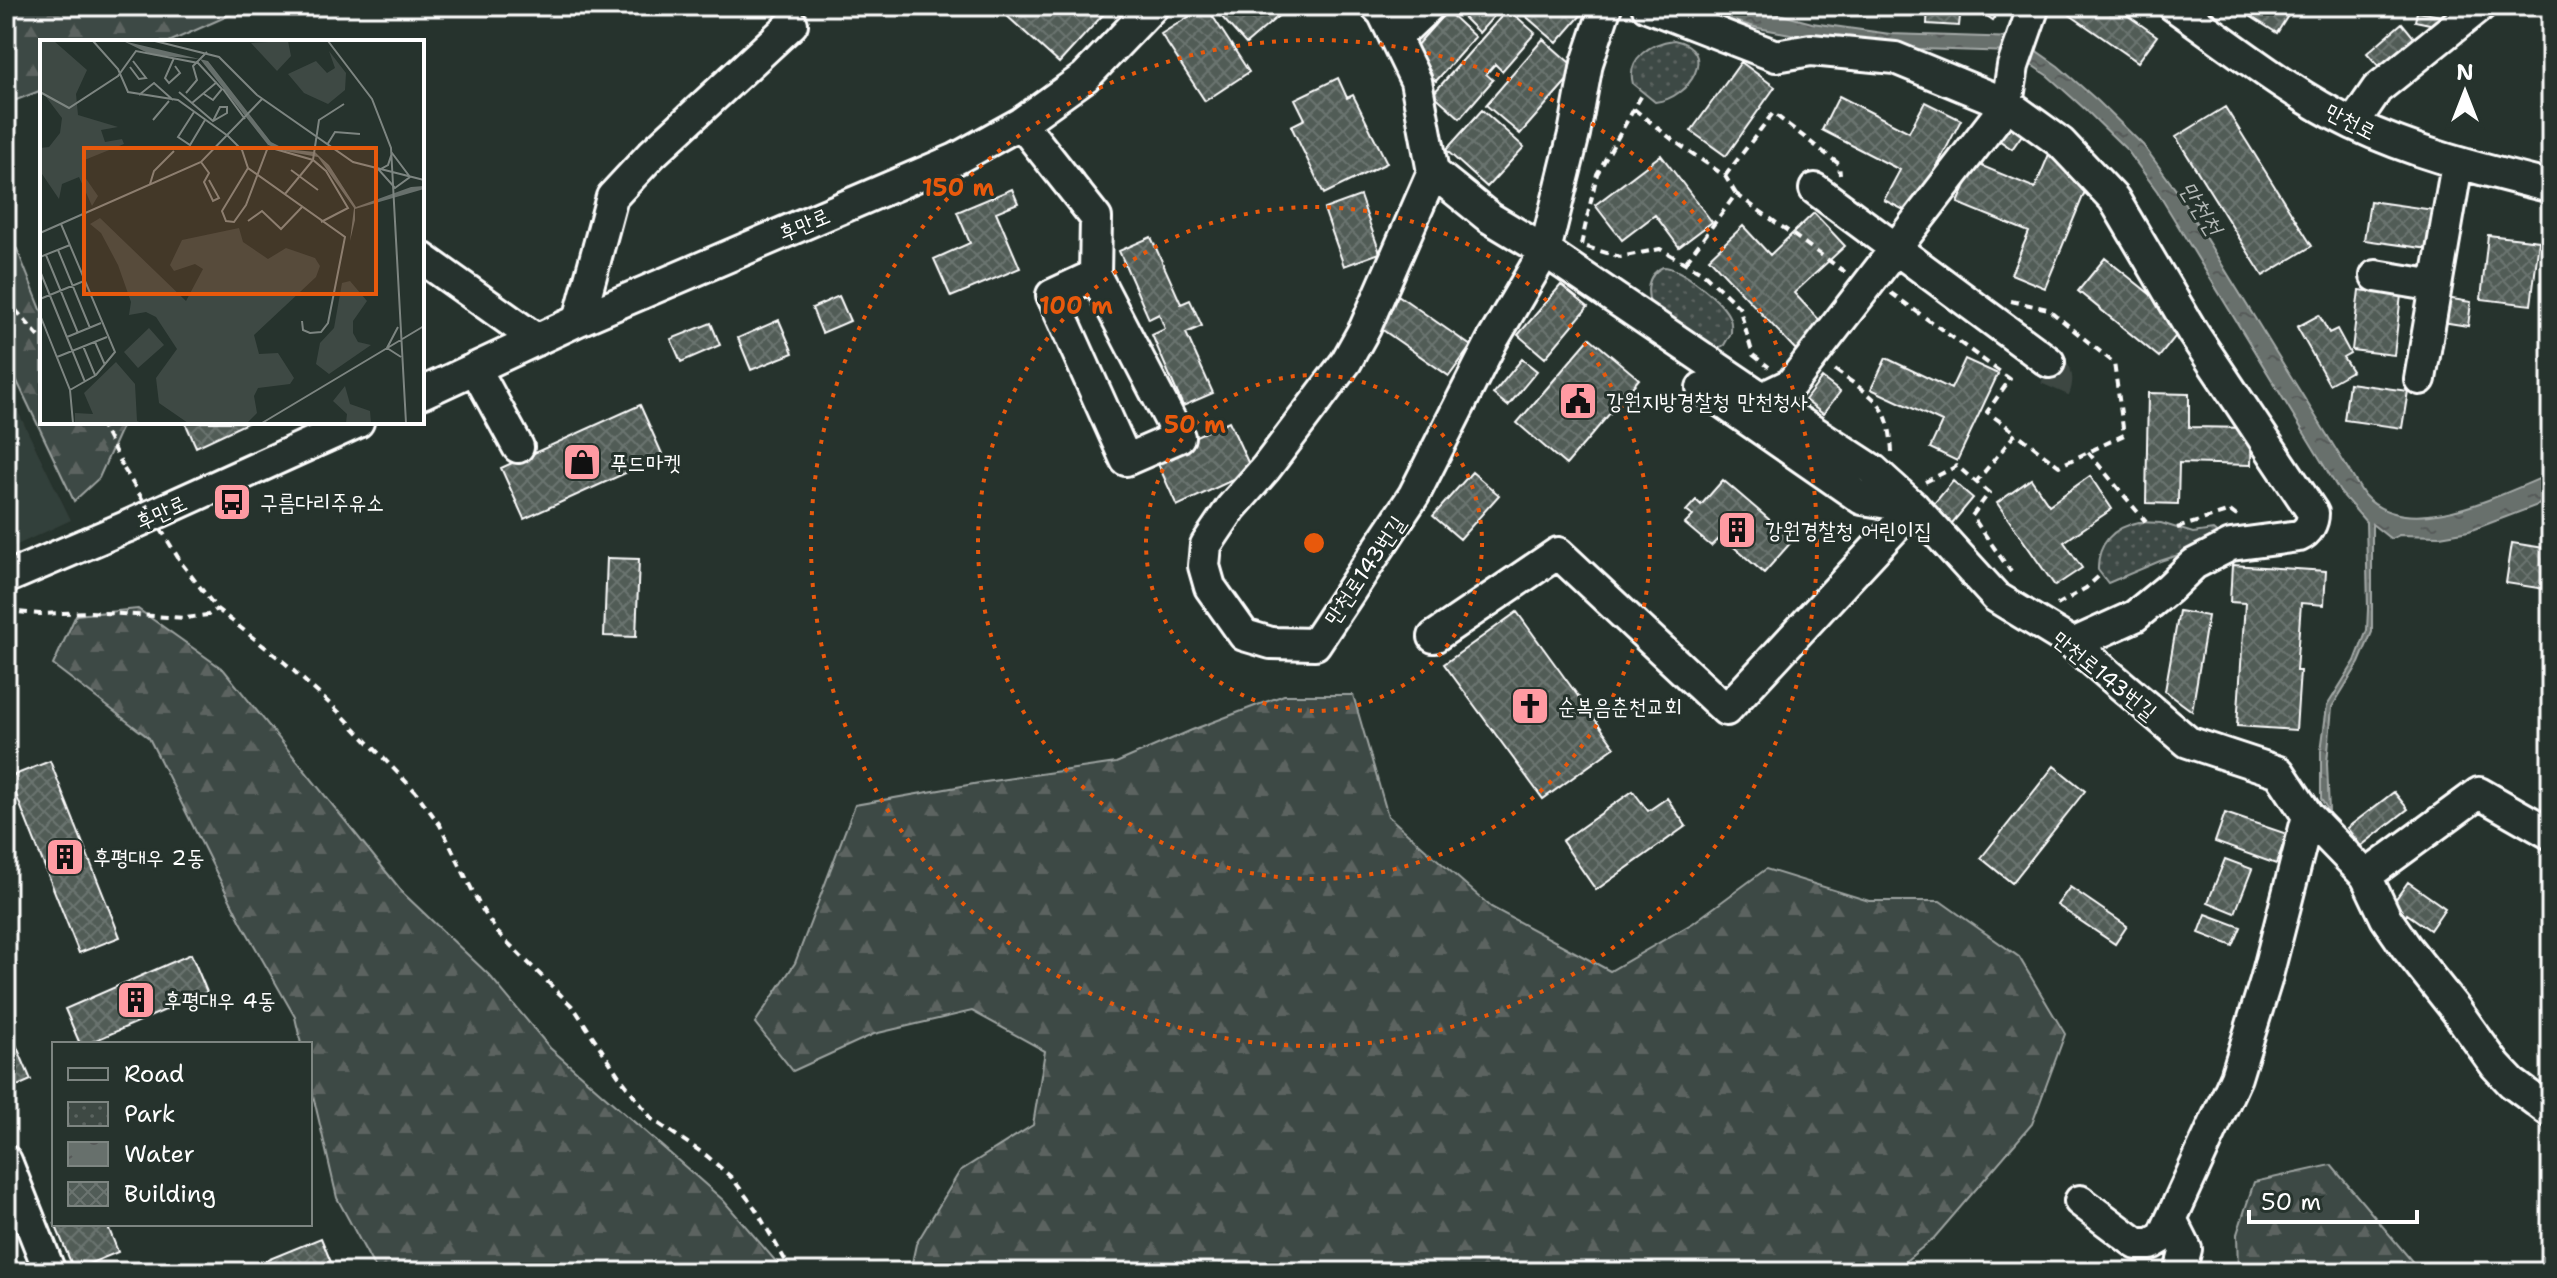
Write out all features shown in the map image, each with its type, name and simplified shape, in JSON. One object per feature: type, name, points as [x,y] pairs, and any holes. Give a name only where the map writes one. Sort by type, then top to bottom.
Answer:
[{"type":"street","name":"후만로","points":[[424,392],[579,320],[956,159],[1021,123],[1085,77],[1153,6]]},
{"type":"street","points":[[1376,6],[1383,13],[1416,81],[1433,172]]},
{"type":"street","points":[[1395,38],[1429,6]]},
{"type":"street","points":[[1545,251],[1574,134],[1587,63],[1606,6]]},
{"type":"street","points":[[1647,6],[1776,56],[1811,50],[1895,58],[2007,104],[2061,143],[2114,199],[2193,333],[2313,513],[2313,519],[2304,533],[2280,541],[2259,539],[2231,545],[2194,564],[2135,616],[2073,644]]},
{"type":"street","points":[[1762,398],[1791,384],[2007,104],[2013,66],[2034,6]]},
{"type":"street","name":"만천로","points":[[2174,6],[2290,86],[2353,124],[2416,151],[2551,187]]},
{"type":"street","points":[[2353,124],[2377,89],[2480,6]]},
{"type":"street","points":[[579,320],[612,197],[652,154],[792,24]]},
{"type":"street","points":[[1021,123],[1096,218],[1095,275],[1179,437],[1126,460],[1052,295],[1095,275]]},
{"type":"street","points":[[2420,379],[2457,164]]},
{"type":"street","name":"만천로143번길","points":[[1545,251],[1492,341],[1414,495],[1315,644],[1271,643],[1244,635],[1210,587],[1204,566],[1206,545],[1231,508],[1266,468],[1346,362],[1365,328],[1433,172],[1490,218],[1545,251],[1762,398],[1917,496],[1996,597],[2073,644],[2192,744],[2279,772],[2308,816],[2366,876],[2386,918],[2496,1066],[2512,1083],[2551,1112]]},
{"type":"street","points":[[1815,189],[2049,362]]},
{"type":"street","points":[[424,259],[537,340]]},
{"type":"street","points":[[2376,276],[2436,286]]},
{"type":"street","points":[[475,368],[518,447]]},
{"type":"street","points":[[1702,388],[1862,499],[1917,496]]},
{"type":"street","name":"후만로","points":[[6,578],[354,424]]},
{"type":"street","points":[[1434,637],[1558,553],[1726,710],[1917,496]]},
{"type":"street","points":[[2366,876],[2479,793],[2551,834]]},
{"type":"street","points":[[2080,1201],[2137,1244],[2158,1242],[2172,1221],[2236,1077],[2266,980],[2308,816]]},
{"type":"street","points":[[6,1161],[50,1272]]},
{"type":"street","points":[[2172,1221],[2186,1249],[2180,1272]]},
{"type":"path","points":[[1581,245],[1597,174],[1643,93]]},
{"type":"path","points":[[1634,109],[1725,176],[1736,194],[2010,379],[1987,412],[2016,433],[1976,482]]},
{"type":"path","points":[[1685,263],[1736,194]]},
{"type":"path","points":[[1545,251],[1581,245],[1620,257],[1660,249],[1703,273],[1739,307],[1753,355],[1791,384]]},
{"type":"path","points":[[6,299],[40,338]]},
{"type":"path","points":[[1814,354],[1884,410],[1890,425],[1892,463]]},
{"type":"path","points":[[101,424],[124,469],[182,564],[217,609],[285,663],[341,714],[415,791],[440,825],[480,906],[497,932],[574,1008],[646,1113],[732,1178],[755,1208],[792,1272]]},
{"type":"path","points":[[2088,452],[2146,522]]},
{"type":"path","points":[[1917,496],[1957,466],[1989,493],[1972,516],[2017,581]]},
{"type":"path","points":[[2052,606],[2086,588],[2100,575]]},
{"type":"path","points":[[6,611],[185,618],[208,615],[217,609]]},
{"type":"shaded area","points":[[6,387],[71,520],[6,550]]},
{"type":"green space","points":[[6,6],[250,6],[174,40],[40,40],[40,91],[6,104]]},
{"type":"green space","points":[[1674,40],[1688,45],[1695,53],[1695,73],[1679,92],[1655,102],[1633,84],[1633,67],[1649,48]]},
{"type":"green space","points":[[6,240],[17,249],[40,307],[40,424],[123,424],[99,478],[74,501],[6,358]]},
{"type":"green space","points":[[1663,267],[1691,279],[1726,312],[1731,321],[1731,333],[1724,345],[1715,350],[1651,307],[1648,295],[1650,279]]},
{"type":"green space","points":[[2139,522],[2161,523],[2193,533],[2213,530],[2220,536],[2219,542],[2160,561],[2108,583],[2098,570],[2100,552],[2114,533]]},
{"type":"green space","points":[[138,609],[224,670],[404,894],[490,976],[550,1048],[723,1200],[785,1272],[377,1272],[337,1198],[312,1091],[312,1042],[301,1042],[295,1017],[241,922],[149,738],[53,665],[76,615]]},
{"type":"green space","points":[[1284,695],[1353,695],[1388,816],[1491,907],[1610,971],[1693,923],[1766,869],[1869,901],[1940,901],[2019,957],[2065,1034],[2032,1124],[1934,1238],[1892,1272],[910,1272],[916,1244],[960,1171],[1033,1125],[1045,1051],[972,1011],[874,1034],[793,1071],[755,1023],[795,963],[855,805],[1116,763]]},
{"type":"green space","points":[[2331,1165],[2421,1272],[2238,1272],[2237,1234],[2254,1182]]},
{"type":"water","points":[[1682,6],[1748,6],[1812,23],[1890,34],[2018,38],[2058,66],[2143,145],[2176,190],[2364,495],[2383,509],[2405,515],[2429,515],[2481,502],[2551,474],[2551,500],[2469,531],[2440,536],[2399,535],[2391,539],[2372,524],[2372,632],[2359,663],[2332,707],[2327,763],[2329,811],[2321,799],[2321,751],[2327,706],[2355,661],[2367,630],[2366,522],[2340,492],[2157,191],[2127,150],[2048,76],[2012,52],[1890,48],[1823,40],[1758,28]]},
{"type":"building","points":[[996,6],[1111,6],[1059,63]]},
{"type":"building","points":[[1206,6],[1249,72],[1205,101],[1161,34]]},
{"type":"building","points":[[1212,6],[1290,6],[1246,44]]},
{"type":"building","points":[[1452,6],[1503,6],[1479,33]]},
{"type":"building","points":[[1514,6],[1589,6],[1557,43]]},
{"type":"building","points":[[1928,6],[1961,6],[1959,26],[1927,24]]},
{"type":"building","points":[[1972,6],[2002,6],[1993,20]]},
{"type":"building","points":[[2076,6],[2114,6],[2157,36],[2138,62],[2070,15]]},
{"type":"building","points":[[2234,6],[2294,6],[2277,33]]},
{"type":"building","points":[[1508,9],[1535,33],[1502,71],[1495,64],[1486,74],[1493,80],[1460,118],[1433,94]]},
{"type":"building","points":[[1447,11],[1475,37],[1436,81],[1407,56]]},
{"type":"building","points":[[2417,12],[2442,16],[2440,26],[2415,21]]},
{"type":"building","points":[[2402,23],[2416,40],[2381,69],[2367,53]]},
{"type":"building","points":[[1543,39],[1577,69],[1520,134],[1486,105]]},
{"type":"building","points":[[1741,62],[1775,87],[1726,156],[1691,131]]},
{"type":"building","points":[[1338,78],[1347,98],[1353,95],[1387,163],[1324,194],[1291,126],[1305,119],[1295,99]]},
{"type":"building","points":[[1839,96],[1909,132],[1925,102],[1961,120],[1912,214],[1884,200],[1900,170],[1822,130]]},
{"type":"building","points":[[2016,96],[2038,112],[2012,149],[1990,134]]},
{"type":"building","points":[[2225,107],[2312,246],[2263,276],[2176,137]]},
{"type":"building","points":[[1482,110],[1524,147],[1487,187],[1446,150]]},
{"type":"building","points":[[2054,142],[2098,160],[2045,288],[2011,274],[2029,232],[1958,203],[1975,163],[2035,188]]},
{"type":"building","points":[[1661,155],[1712,222],[1679,247],[1655,215],[1622,240],[1595,205]]},
{"type":"building","points":[[1012,189],[1018,203],[996,212],[1020,268],[951,297],[934,259],[970,243],[957,212]]},
{"type":"building","points":[[1360,196],[1380,253],[1344,266],[1324,209]]},
{"type":"building","points":[[2370,201],[2434,210],[2429,249],[2364,240]]},
{"type":"building","points":[[1814,213],[1845,246],[1794,293],[1823,324],[1796,350],[1709,258],[1743,226],[1770,255]]},
{"type":"building","points":[[2488,235],[2539,241],[2531,305],[2481,299]]},
{"type":"building","points":[[1151,237],[1181,304],[1190,300],[1202,326],[1186,333],[1213,393],[1183,406],[1152,335],[1165,329],[1159,314],[1149,319],[1119,251]]},
{"type":"building","points":[[2105,258],[2186,323],[2159,357],[2078,291]]},
{"type":"building","points":[[1561,285],[1588,307],[1545,358],[1518,335]]},
{"type":"building","points":[[2359,290],[2401,295],[2394,355],[2352,350]]},
{"type":"building","points":[[1398,295],[1471,346],[1449,376],[1377,326]]},
{"type":"building","points":[[839,296],[850,321],[822,333],[812,308]]},
{"type":"building","points":[[2446,298],[2471,302],[2468,326],[2442,322]]},
{"type":"building","points":[[2319,315],[2329,333],[2337,329],[2350,353],[2343,357],[2352,371],[2329,384],[2297,327]]},
{"type":"building","points":[[779,320],[793,353],[751,370],[738,338]]},
{"type":"building","points":[[711,323],[720,345],[681,362],[671,339]]},
{"type":"building","name":"강원지방경찰청 만천청사","points":[[1590,338],[1639,379],[1566,465],[1517,423]]},
{"type":"building","points":[[1886,358],[1951,389],[1965,359],[1998,374],[1957,461],[1930,448],[1942,422],[1871,389]]},
{"type":"building","points":[[1522,359],[1537,371],[1508,406],[1493,394]]},
{"type":"building","points":[[1822,378],[1840,392],[1823,414],[1805,400]]},
{"type":"building","points":[[2349,383],[2408,391],[2402,428],[2344,420]]},
{"type":"building","points":[[2148,393],[2189,394],[2189,427],[2252,428],[2251,465],[2179,463],[2178,504],[2146,503]]},
{"type":"building","name":"푸드마켓","points":[[640,405],[663,456],[524,519],[501,468]]},
{"type":"building","points":[[1229,421],[1252,471],[1177,506],[1154,455]]},
{"type":"building","points":[[186,424],[245,424],[196,447]]},
{"type":"building","points":[[1472,472],[1499,495],[1460,539],[1433,516]]},
{"type":"building","points":[[2090,476],[2112,509],[2064,542],[2082,568],[2055,586],[1997,503],[2031,479],[2049,505]]},
{"type":"building","name":"강원경찰청 어린이집","points":[[1723,480],[1793,540],[1764,573],[1721,536],[1711,546],[1685,524],[1693,516],[1686,511],[1696,500],[1701,505]]},
{"type":"building","points":[[1953,481],[1973,498],[1948,528],[1928,511]]},
{"type":"building","points":[[2512,543],[2551,549],[2551,590],[2506,583]]},
{"type":"building","points":[[607,558],[639,559],[636,637],[604,636]]},
{"type":"building","points":[[2232,565],[2326,571],[2324,605],[2301,603],[2296,730],[2237,726],[2245,603],[2230,602]]},
{"type":"building","points":[[2179,611],[2208,616],[2192,711],[2165,691]]},
{"type":"building","name":"순복음춘천교회","points":[[1517,612],[1615,747],[1543,799],[1444,664]]},
{"type":"building","name":"후평대우 2동","points":[[50,761],[120,937],[79,953],[9,777]]},
{"type":"building","points":[[2054,766],[2085,791],[2012,883],[1981,858]]},
{"type":"building","points":[[1633,791],[1648,811],[1667,798],[1686,826],[1596,890],[1562,841]]},
{"type":"building","points":[[2394,792],[2408,809],[2361,846],[2347,828]]},
{"type":"building","points":[[2225,813],[2287,834],[2276,864],[2215,842]]},
{"type":"building","points":[[2225,859],[2252,869],[2235,913],[2208,902]]},
{"type":"building","points":[[2408,882],[2445,908],[2430,930],[2407,914],[2405,917],[2390,907]]},
{"type":"building","points":[[2070,887],[2127,926],[2115,944],[2057,905]]},
{"type":"building","points":[[2206,914],[2241,927],[2233,946],[2199,933]]},
{"type":"building","name":"후평대우 4동","points":[[191,954],[207,992],[92,1042],[79,1042],[65,1009]]},
{"type":"building","points":[[14,1040],[31,1080],[6,1091],[6,1043]]},
{"type":"building","points":[[56,1226],[108,1226],[118,1252],[74,1270]]},
{"type":"building","points":[[321,1238],[335,1272],[238,1272]]},
{"type":"tunnel","points":[[2049,362],[2057,378],[2052,395]]},
{"type":"place","name":"강원지방경찰청 만천청사","points":[[1578,401]]},
{"type":"place","name":"푸드마켓","points":[[582,462]]},
{"type":"place","name":"구름다리주유소","points":[[232,502]]},
{"type":"place","name":"강원경찰청 어린이집","points":[[1737,530]]},
{"type":"place","name":"순복음춘천교회","points":[[1530,706]]},
{"type":"place","name":"후평대우 2동","points":[[65,857]]},
{"type":"place","name":"후평대우 4동","points":[[136,1000]]},
{"type":"water label","name":"만천천","points":[[2201,208]]}]
